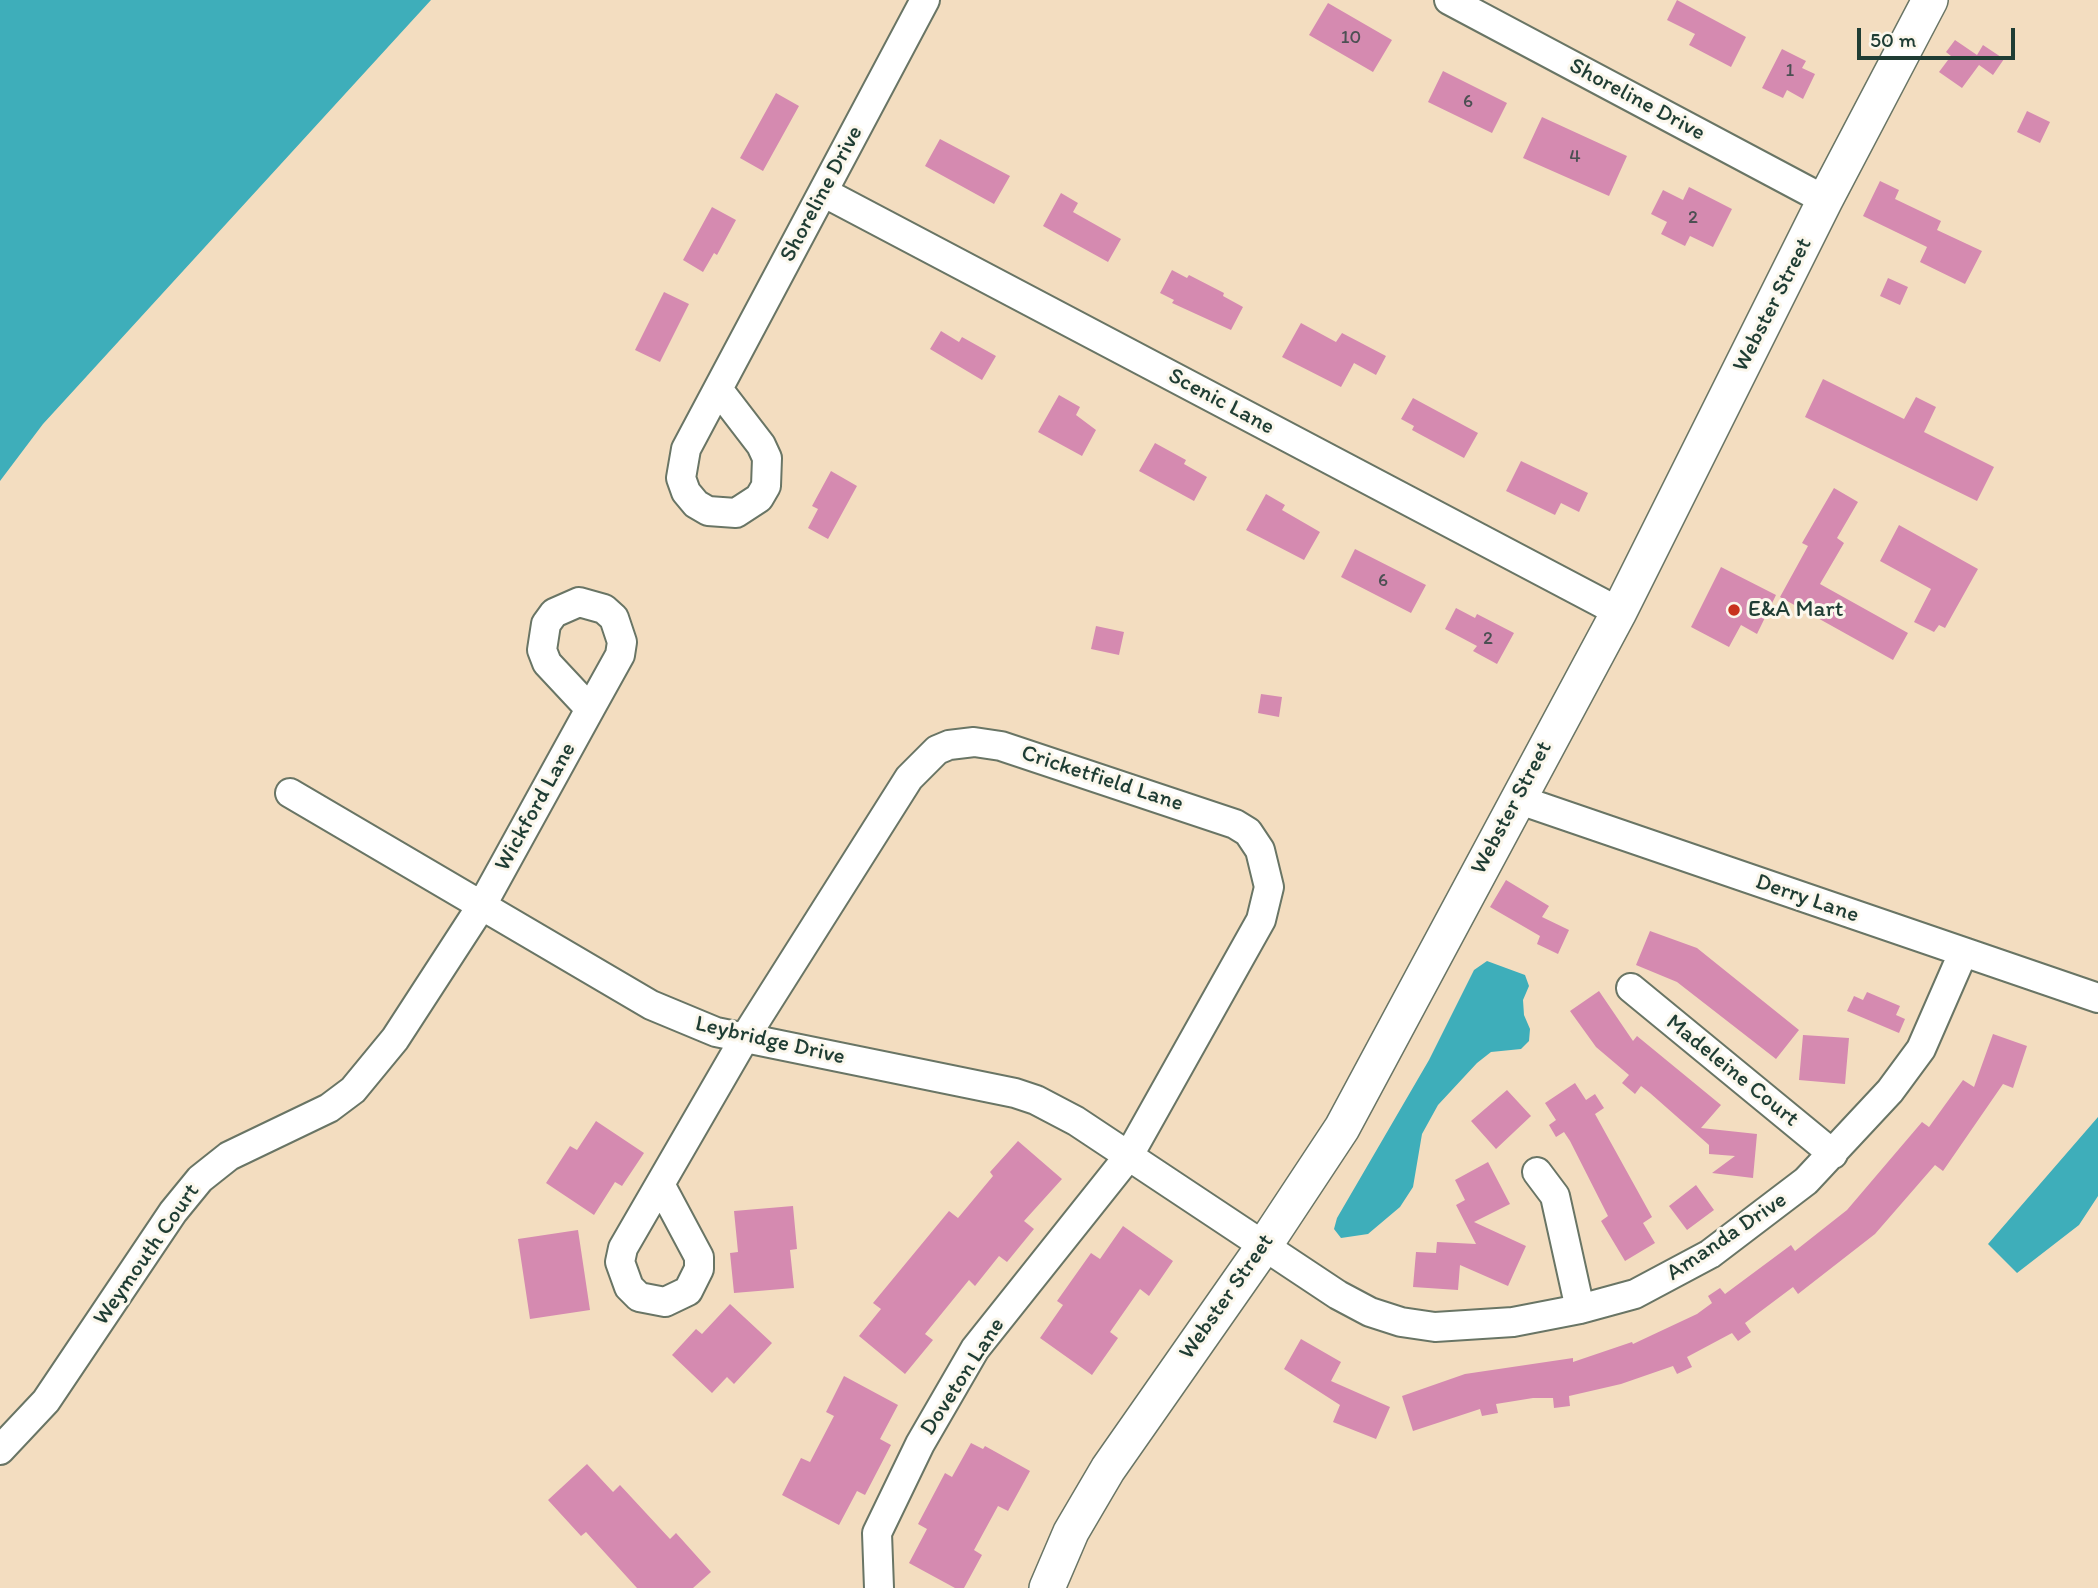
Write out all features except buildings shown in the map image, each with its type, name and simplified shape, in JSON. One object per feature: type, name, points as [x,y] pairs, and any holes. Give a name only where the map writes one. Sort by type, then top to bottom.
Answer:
[{"type":"main road","name":"Webster Street","points":[[1047,1588],[1071,1532],[1108,1469],[1265,1247],[1342,1128],[1619,612],[1825,200],[1930,0]]},
{"type":"street","name":"Shoreline Drive","points":[[718,389],[925,0]]},
{"type":"street","name":"Shoreline Drive","points":[[1449,0],[1486,9],[1825,200]]},
{"type":"street","name":"Scenic Lane","points":[[822,192],[1619,612]]},
{"type":"street","name":"Wickford Lane","points":[[482,905],[590,709]]},
{"type":"street","name":"Cricketfield Lane","points":[[660,1184],[744,1039],[918,767],[950,745],[974,741],[1001,746],[1236,824],[1248,832],[1260,850],[1269,887],[1261,920],[1128,1157]]},
{"type":"street","name":"Leybridge Drive","points":[[290,793],[651,1005],[716,1032],[744,1039],[1015,1093],[1058,1110],[1265,1247]]},
{"type":"street","name":"Derry Lane","points":[[1517,799],[2098,998]]},
{"type":"street","name":"Weymouth Court","points":[[0,1450],[46,1401],[186,1195],[215,1165],[229,1156],[329,1108],[353,1090],[395,1040],[482,905]]},
{"type":"street","name":"Amanda Drive","points":[[1265,1247],[1338,1295],[1370,1312],[1401,1322],[1435,1327],[1474,1326],[1580,1310],[1635,1294],[1710,1254],[1806,1181],[1833,1154],[1890,1091],[1920,1049],[1963,953]]},
{"type":"street","name":"Madeleine Court","points":[[1631,988],[1833,1154]]},
{"type":"street","name":"Doveton Lane","points":[[879,1588],[877,1533],[920,1444],[975,1349],[1128,1157]]},
{"type":"street","points":[[1537,1172],[1555,1196],[1580,1310]]},
{"type":"water","points":[[0,0],[431,0],[43,424],[0,481]]},
{"type":"water","points":[[1487,961],[1525,975],[1529,986],[1523,1000],[1524,1015],[1530,1029],[1529,1041],[1521,1049],[1491,1052],[1477,1063],[1438,1105],[1422,1134],[1413,1187],[1400,1207],[1368,1234],[1341,1238],[1334,1229],[1337,1218],[1429,1060],[1474,970]]},
{"type":"water","points":[[2098,1117],[2098,1196],[2079,1225],[2017,1273],[1988,1244]]},
{"type":"place","name":"E&A Mart","points":[[1734,610]]}]
